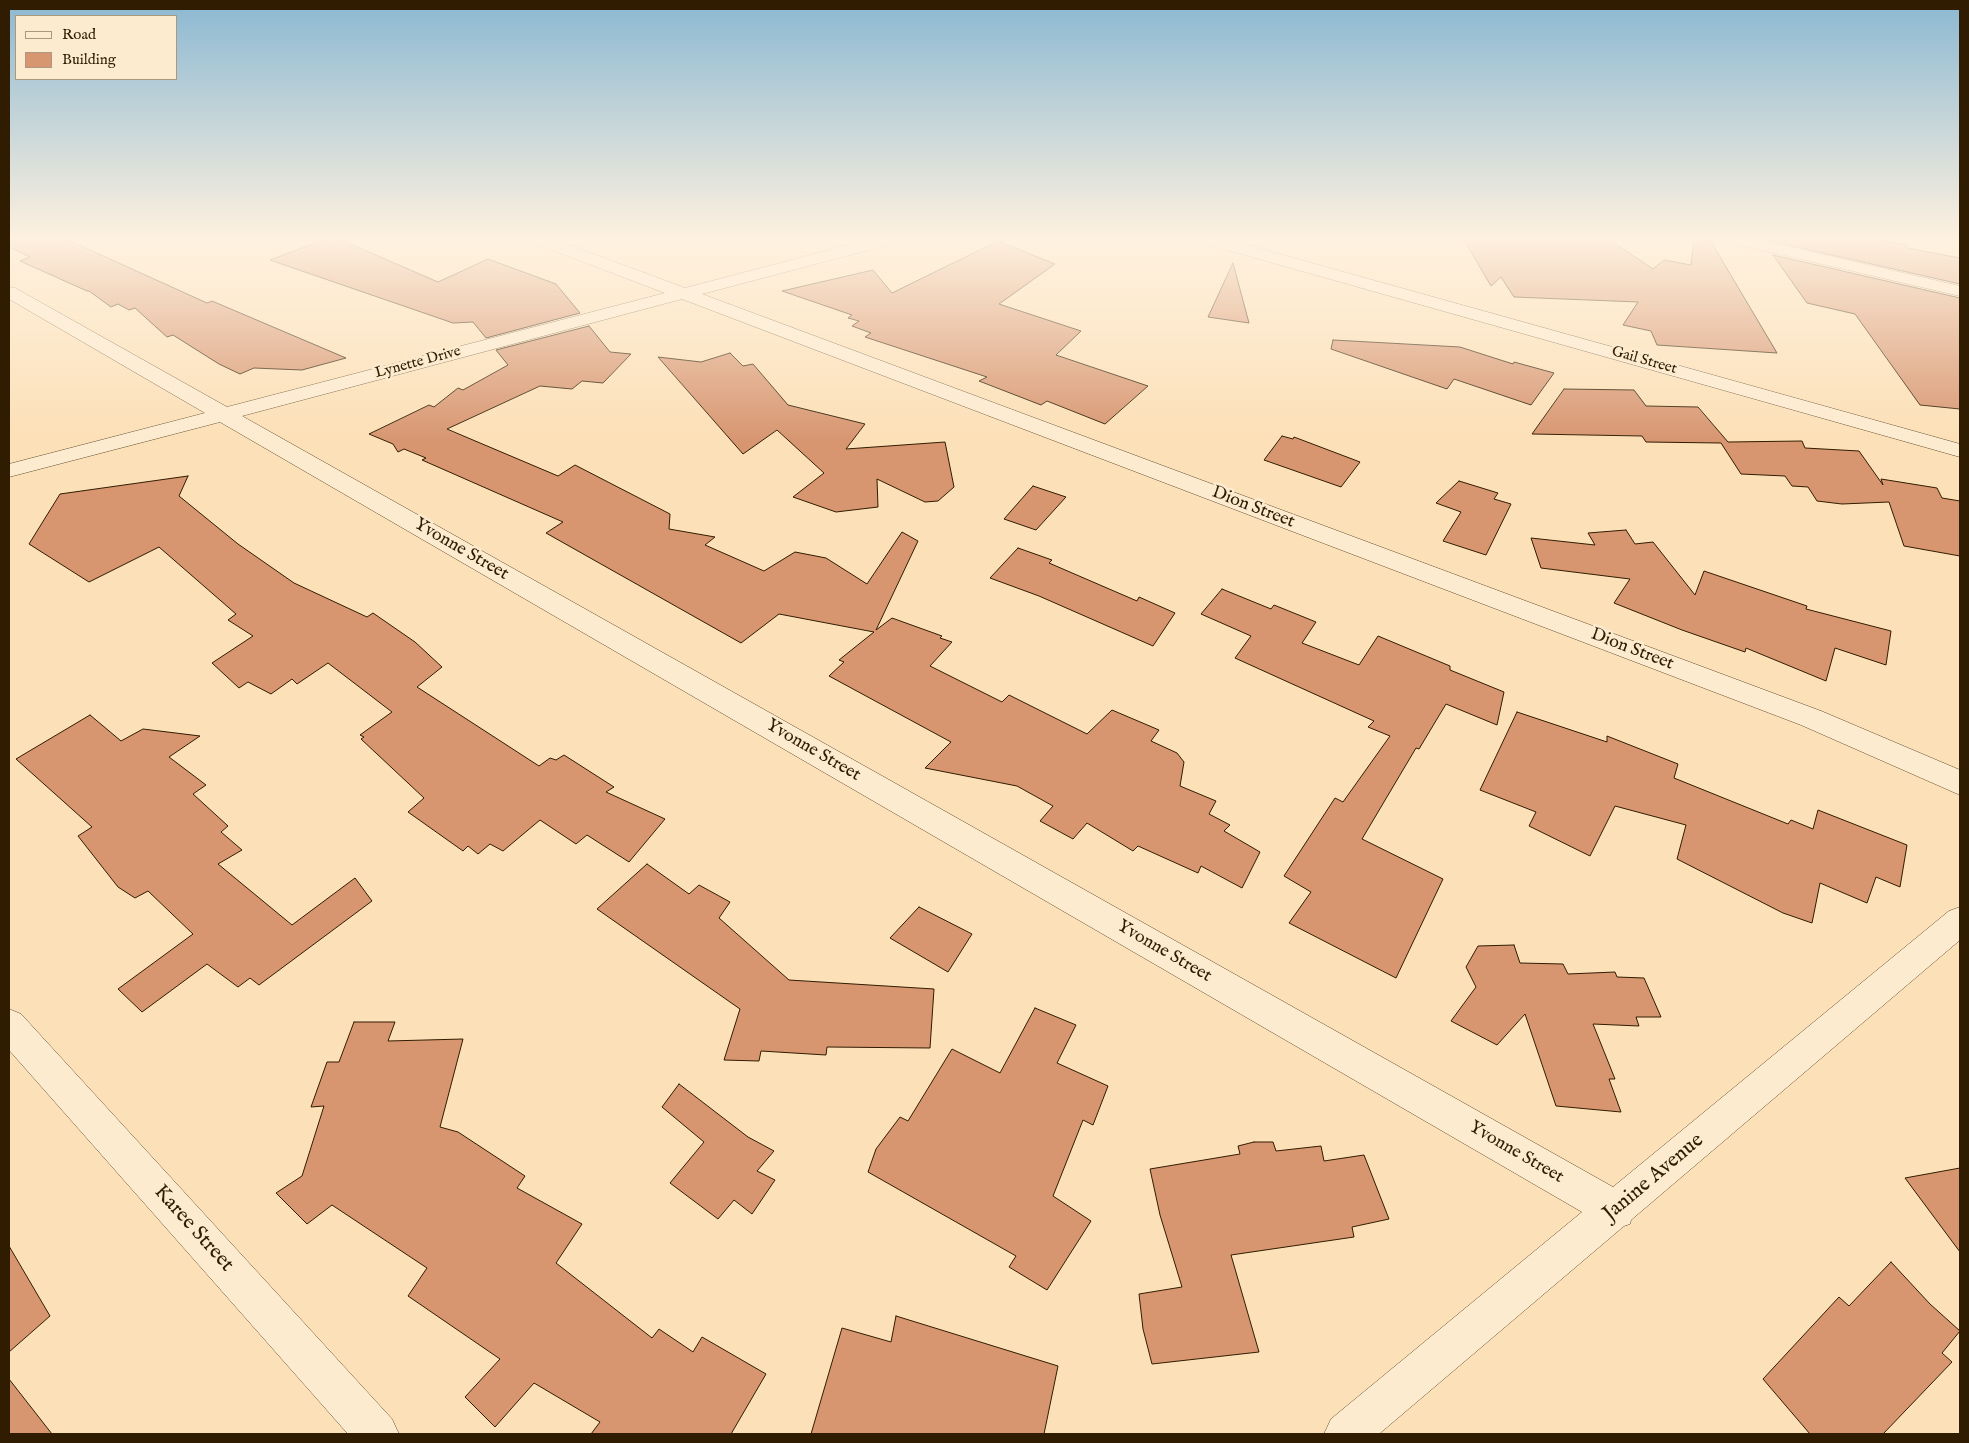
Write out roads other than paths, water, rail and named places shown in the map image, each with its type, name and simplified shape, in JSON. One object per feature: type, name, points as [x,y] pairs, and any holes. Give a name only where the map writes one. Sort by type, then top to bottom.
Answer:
[{"type":"street","name":"Yvonne Street","points":[[36,307],[1616,1210]]},
{"type":"street","name":"Lynette Drive","points":[[9,471],[628,307]]},
{"type":"street","name":"Dion Street","points":[[720,307],[1811,718],[1941,773],[1960,784]]},
{"type":"street","name":"Gail Street","points":[[1451,307],[1960,451]]},
{"type":"street","name":"Janine Avenue","points":[[1346,1434],[1960,921]]},
{"type":"street","name":"Karee Street","points":[[9,1025],[377,1434]]}]
